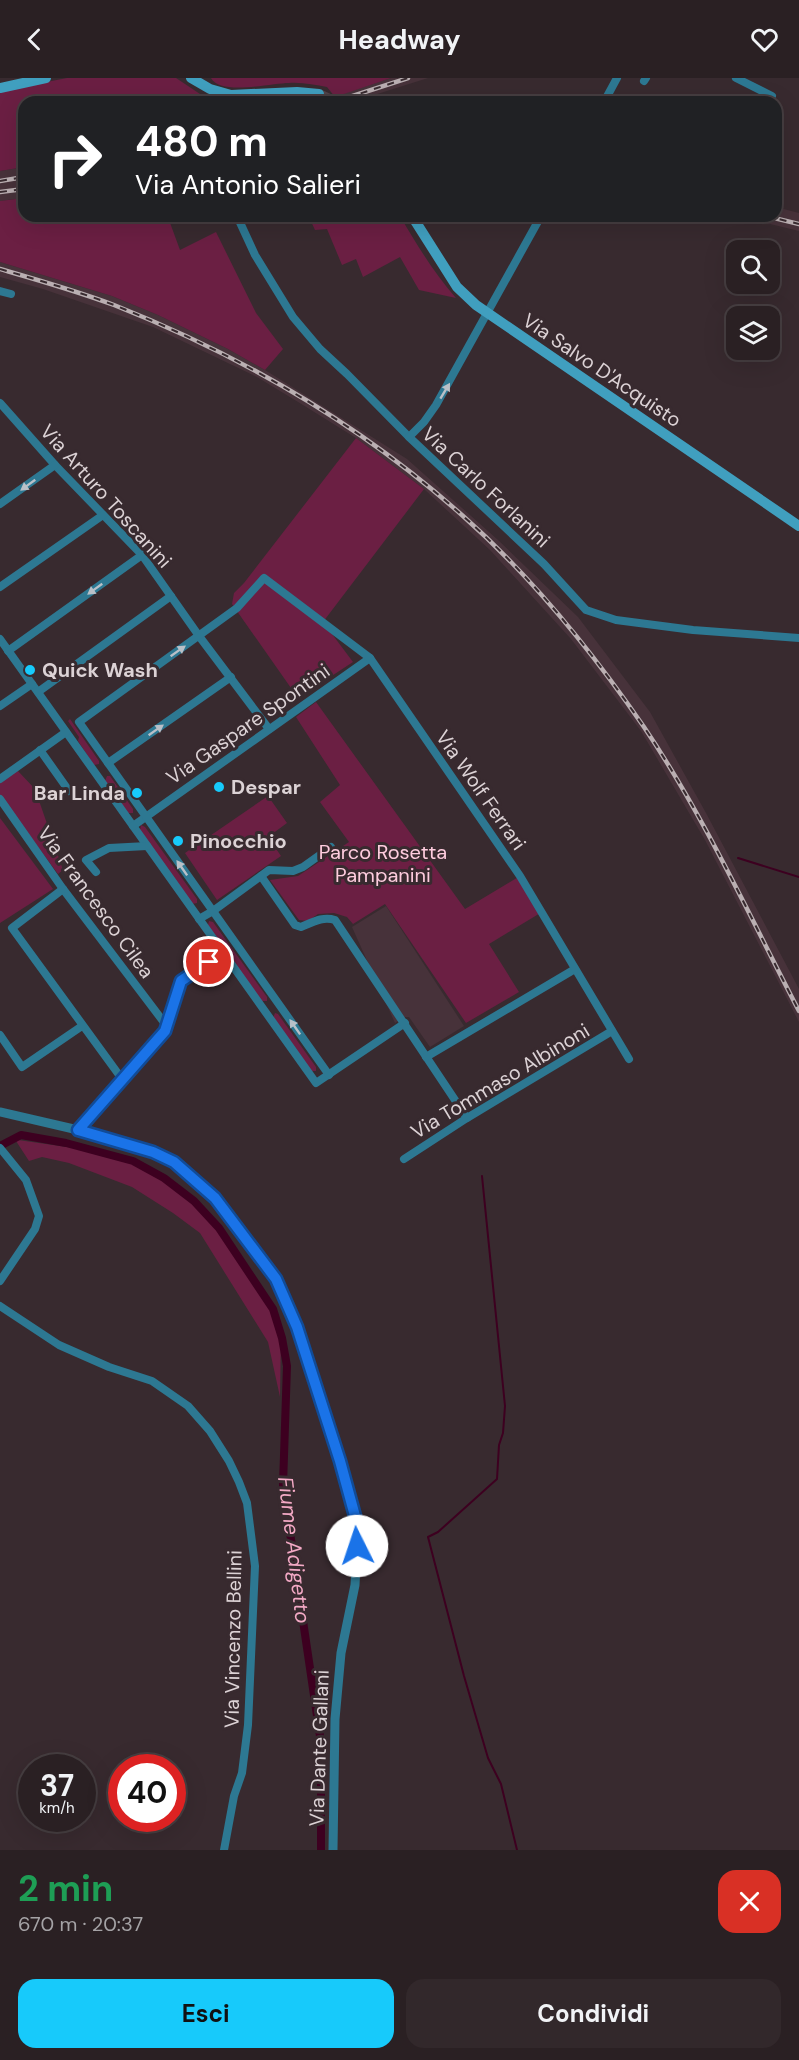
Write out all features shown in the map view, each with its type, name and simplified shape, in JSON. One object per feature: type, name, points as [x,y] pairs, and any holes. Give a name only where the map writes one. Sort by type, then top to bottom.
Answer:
[{"type":"main road","points":[[0,88],[46,78]]},
{"type":"main road","points":[[191,78],[210,90],[231,95],[297,92],[319,94]]},
{"type":"main road","points":[[206,78],[221,93]]},
{"type":"main road","name":"Via Salvo D'Acquisto","points":[[416,222],[457,287],[486,314],[799,526]]},
{"type":"street","points":[[607,96],[617,78]]},
{"type":"street","points":[[736,78],[753,81],[772,96]]},
{"type":"street","name":"Via Carlo Forlanini","points":[[240,222],[255,255],[293,316],[320,349],[409,437],[544,564],[580,606],[592,614],[616,620],[693,630],[799,638]]},
{"type":"street","points":[[409,437],[436,405],[539,222]]},
{"type":"street","points":[[0,291],[11,294]]},
{"type":"street","name":"Via Arturo Toscanini","points":[[0,403],[55,465],[142,555],[269,729]]},
{"type":"street","points":[[0,504],[55,465]]},
{"type":"street","points":[[0,587],[104,515]]},
{"type":"street","points":[[8,651],[142,555]]},
{"type":"street","name":"Via Wolf Ferrari","points":[[199,636],[237,608],[264,578],[370,658],[520,876],[629,1059]]},
{"type":"street","points":[[38,692],[171,596]]},
{"type":"street","points":[[199,636],[79,722],[329,1075]]},
{"type":"street","points":[[0,639],[316,1083],[405,1023]]},
{"type":"street","name":"Via Gaspare Spontini","points":[[133,826],[370,658]]},
{"type":"street","points":[[92,769],[110,766],[231,677]]},
{"type":"street","points":[[0,706],[32,684]]},
{"type":"street","points":[[0,779],[66,732]]},
{"type":"street","points":[[40,750],[69,791]]},
{"type":"street","name":"Via Francesco Cilea","points":[[0,799],[63,889],[166,1025]]},
{"type":"street","points":[[96,872],[86,860],[109,849],[147,846]]},
{"type":"street","points":[[199,919],[269,870],[293,871],[303,867],[331,847]]},
{"type":"street","points":[[261,876],[295,925],[301,927],[318,919],[335,920],[467,1118]]},
{"type":"street","points":[[63,889],[12,928],[122,1079]]},
{"type":"street","points":[[78,1130],[165,1031],[181,981],[223,952]]},
{"type":"street","points":[[426,1057],[575,969]]},
{"type":"street","points":[[265,1012],[278,1003]]},
{"type":"street","points":[[0,1035],[22,1067],[82,1026]]},
{"type":"street","name":"Via Tommaso Albinoni","points":[[404,1159],[467,1118],[612,1031]]},
{"type":"street","name":"Via Dante Gallani","points":[[0,1112],[78,1130],[153,1152],[174,1162],[215,1198],[276,1279],[297,1327],[340,1461],[356,1526],[355,1585],[341,1653],[335,1719],[333,1850]]},
{"type":"street","points":[[0,1281],[35,1229],[39,1216],[26,1180],[3,1151]]},
{"type":"street","name":"Via Vincenzo Bellini","points":[[0,1306],[59,1346],[109,1367],[152,1381],[188,1406],[210,1431],[240,1482],[248,1503],[255,1566],[249,1714],[242,1773],[234,1796],[224,1850]]},
{"type":"shaded area","points":[[391,78],[428,78],[371,96],[336,96]]},
{"type":"shaded area","points":[[18,168],[18,199],[0,201],[0,171]]},
{"type":"shaded area","points":[[782,209],[799,213],[799,231],[762,222],[782,222]]},
{"type":"shaded area","points":[[0,262],[112,296],[158,315],[228,349],[407,459],[498,540],[578,617],[650,712],[799,989],[799,1022],[705,840],[641,731],[571,639],[490,550],[424,489],[356,438],[257,377],[153,327],[43,289],[0,277]]},
{"type":"shaded area","points":[[386,906],[464,1026],[430,1047],[409,1017],[404,1017],[395,1023],[352,927]]},
{"type":"green space","points":[[67,78],[176,78],[200,96],[18,96],[18,168],[0,171],[0,91]]},
{"type":"green space","points":[[211,78],[391,78],[338,96],[334,96],[327,87],[313,85],[294,83],[235,87],[216,83]]},
{"type":"green space","points":[[18,199],[18,222],[170,222],[180,250],[216,232],[256,313],[283,349],[265,370],[158,315],[112,296],[0,262],[0,201]]},
{"type":"green space","points":[[311,222],[404,222],[433,269],[456,298],[419,290],[400,257],[363,277],[356,259],[342,265],[327,229],[315,230]]},
{"type":"green space","points":[[356,438],[424,489],[323,622],[353,662],[298,698],[232,604],[234,593]]},
{"type":"green space","name":"Parco Rosetta Pampanini","points":[[316,702],[465,909],[520,876],[542,912],[489,944],[519,992],[466,1023],[385,904],[353,924],[347,917],[334,913],[318,914],[308,921],[299,920],[270,880],[298,876],[349,842],[320,802],[340,785],[296,717]]},
{"type":"green space","points":[[70,719],[99,764],[94,765],[78,741],[79,737],[68,721]]},
{"type":"green space","points":[[17,770],[35,789],[63,870],[58,874],[0,795],[0,782]]},
{"type":"green space","points":[[107,776],[110,776],[133,809],[133,813],[128,813],[105,781]]},
{"type":"green space","points":[[268,796],[287,823],[268,837],[281,856],[217,900],[185,853]]},
{"type":"green space","points":[[0,818],[53,889],[0,923]]},
{"type":"green space","points":[[141,825],[145,827],[197,899],[197,903],[192,904],[140,830]]},
{"type":"green space","points":[[209,921],[213,922],[267,997],[267,1001],[261,1001],[208,925]]},
{"type":"green space","points":[[275,1013],[316,1067],[316,1071],[311,1071],[273,1018]]},
{"type":"green space","points":[[16,1141],[102,1152],[173,1183],[192,1196],[218,1226],[264,1294],[278,1321],[281,1335],[280,1397],[268,1342],[200,1233],[132,1187],[69,1163],[42,1157],[29,1161]]},
{"type":"waterway","points":[[738,858],[799,877]]},
{"type":"waterway","name":"Fiume Adigetto","points":[[0,1146],[21,1135],[66,1143],[133,1161],[164,1178],[194,1201],[219,1228],[273,1309],[282,1338],[287,1366],[283,1485],[321,1743],[321,1850]]},
{"type":"waterway","points":[[482,1176],[505,1406],[497,1479],[438,1532],[428,1537],[464,1676],[488,1758],[501,1784],[517,1850]]},
{"type":"tunnel","points":[[319,94],[323,96]]},
{"type":"railway","points":[[352,96],[408,78]]},
{"type":"railway","points":[[0,181],[18,178]]},
{"type":"railway","points":[[0,192],[18,190]]},
{"type":"railway","points":[[782,220],[799,224]]},
{"type":"railway","points":[[0,269],[114,305],[207,346],[253,370],[341,422],[383,452],[424,483],[488,539],[537,589],[582,642],[644,727],[706,831],[799,1011]]},
{"type":"place","name":"Quick Wash","points":[[30,670]]},
{"type":"place","name":"Despar","points":[[219,787]]},
{"type":"place","name":"Bar Linda","points":[[137,793]]},
{"type":"place","name":"Pinocchio","points":[[178,841]]},
{"type":"route","points":[[209,962],[181,981],[170,1009],[165,1031],[78,1130],[153,1152],[174,1162],[215,1198],[276,1279],[297,1327],[340,1461],[355,1516],[357,1546]]}]
